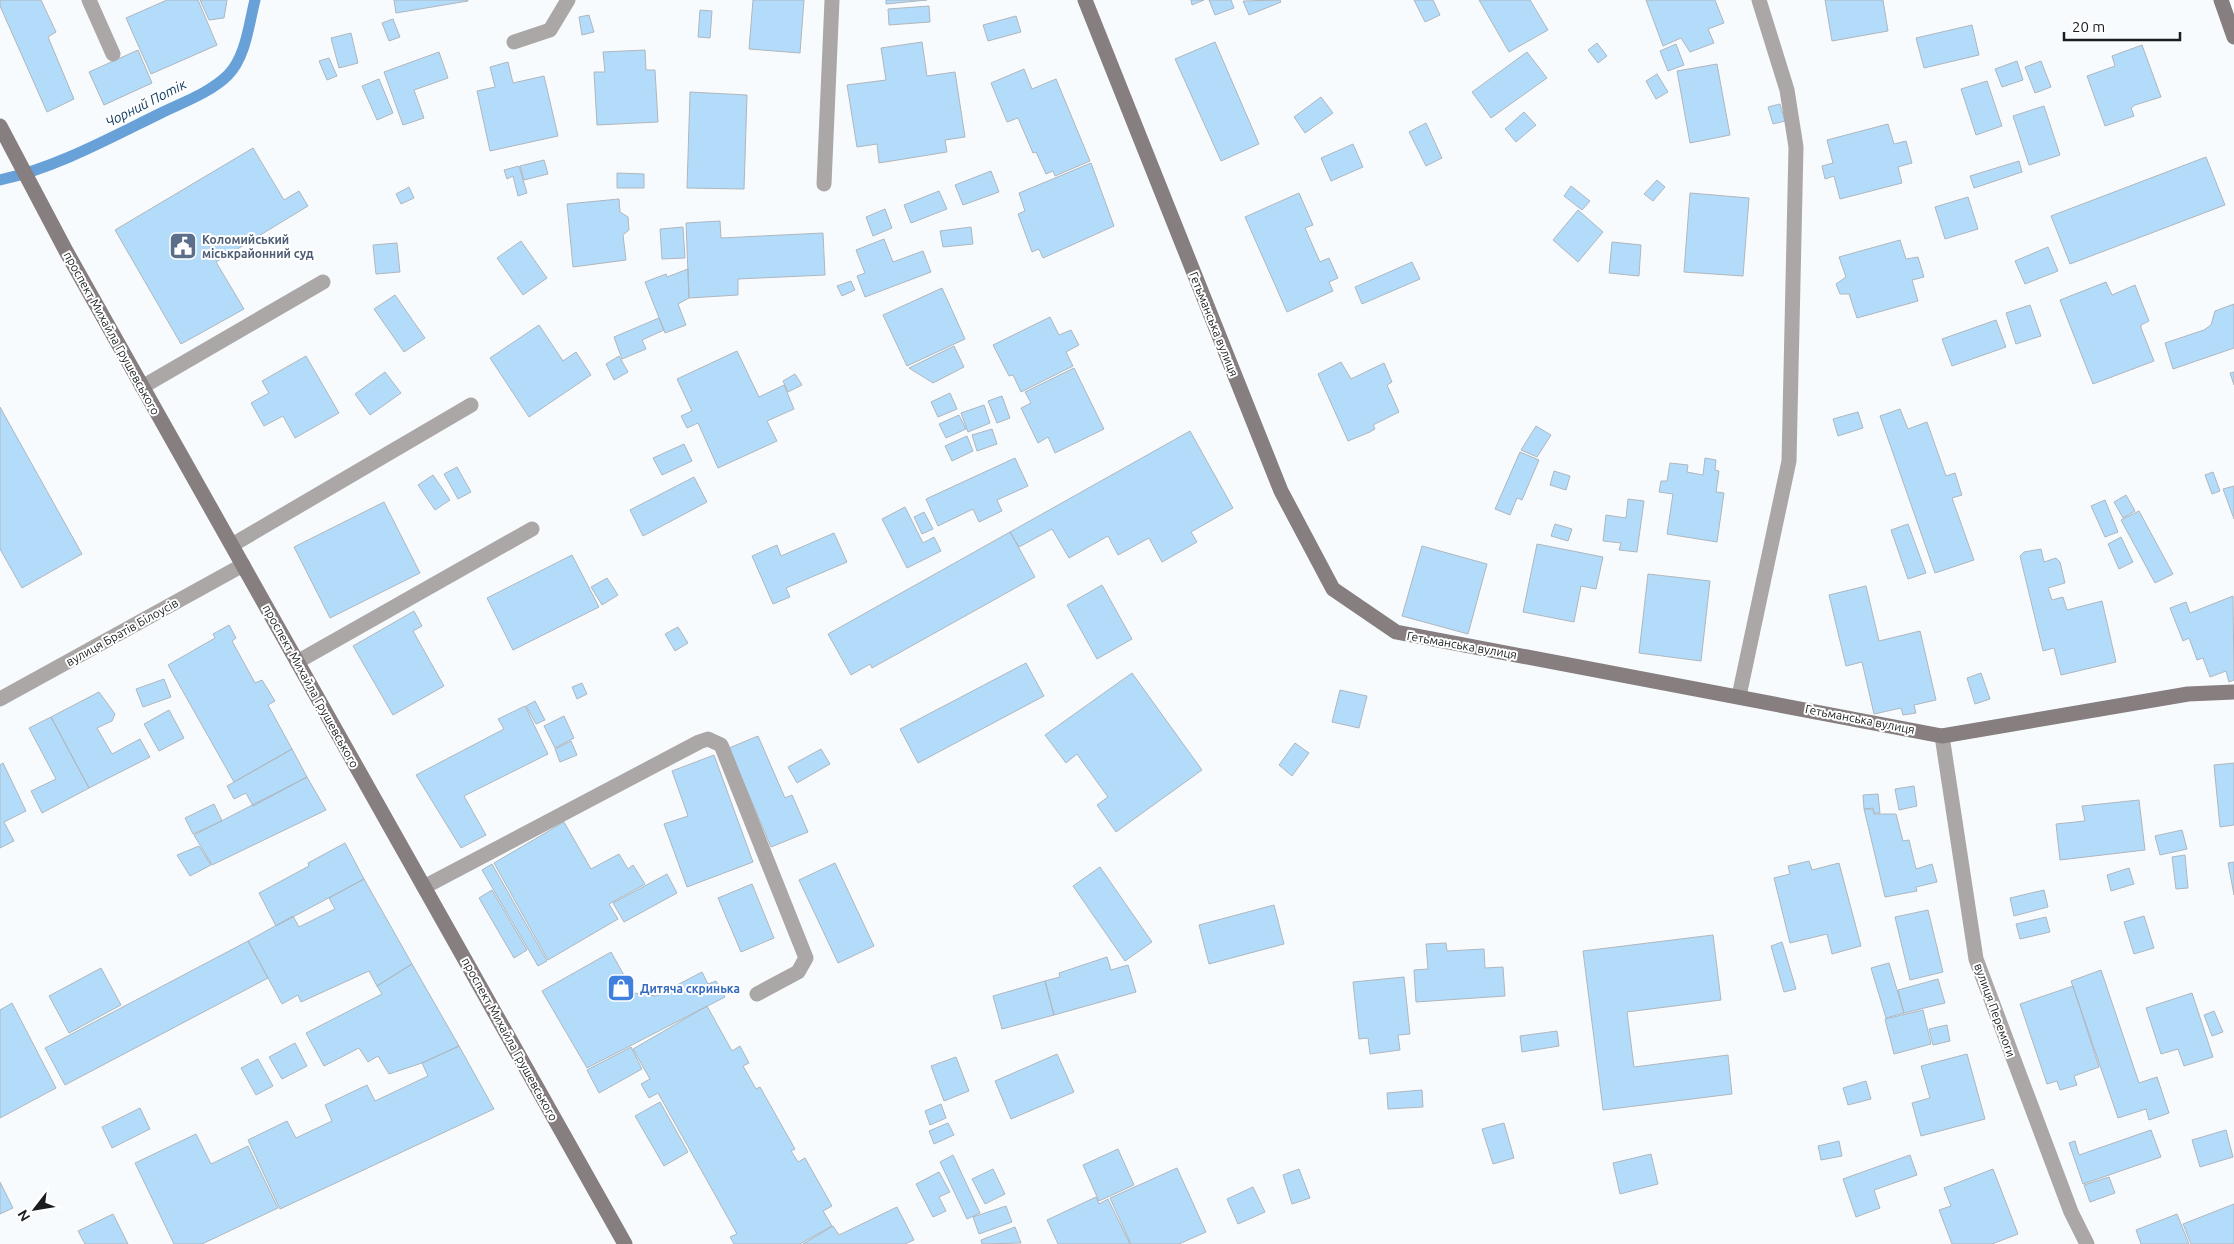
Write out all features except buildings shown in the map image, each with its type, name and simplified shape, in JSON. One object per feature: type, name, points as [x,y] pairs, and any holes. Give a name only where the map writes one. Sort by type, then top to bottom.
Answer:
[{"type":"street","points":[[89,0],[113,54]]},
{"type":"street","points":[[514,42],[550,30],[568,0]]},
{"type":"street","points":[[824,184],[832,0]]},
{"type":"street","name":"Гетьманська вулиця","points":[[1084,0],[1281,491],[1333,589],[1396,632],[1942,736],[2188,694],[2234,692]]},
{"type":"street","points":[[1739,696],[1789,461],[1796,147],[1787,90],[1760,0]]},
{"type":"street","points":[[2221,0],[2234,37]]},
{"type":"street","name":"проспект Михайла Грушевського","points":[[0,126],[48,220],[625,1244]]},
{"type":"street","points":[[142,387],[323,282]]},
{"type":"street","points":[[232,545],[471,405]]},
{"type":"street","points":[[297,662],[532,529]]},
{"type":"street","name":"вулиця Братів Білоусів","points":[[0,699],[243,565]]},
{"type":"street","name":"вулиця Перемоги","points":[[1942,736],[1976,959],[2071,1212],[2087,1244]]},
{"type":"street","points":[[424,887],[708,739],[720,745],[806,958],[798,972],[757,994]]},
{"type":"waterway","name":"Чорний Потік","points":[[0,180],[21,175],[81,152],[213,87],[228,75],[239,59],[246,39],[255,0]]},
{"type":"place","name":"Коломийський міськрайонний суд","points":[[183,246]]},
{"type":"place","name":"Дитяча скринька","points":[[621,988]]}]
